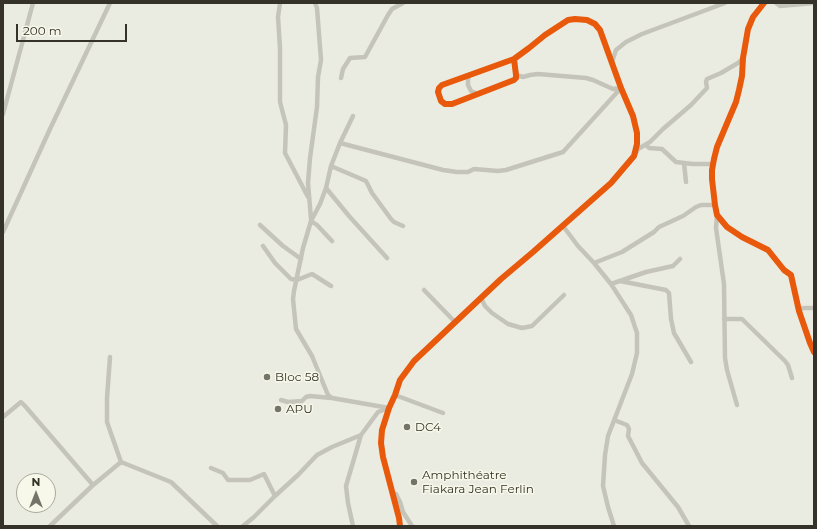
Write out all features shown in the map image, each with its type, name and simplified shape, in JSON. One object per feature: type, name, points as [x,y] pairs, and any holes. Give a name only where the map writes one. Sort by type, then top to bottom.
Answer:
[{"type":"street","points":[[3,114],[33,3]]},
{"type":"street","points":[[3,232],[110,3]]},
{"type":"street","points":[[280,3],[278,18],[280,48],[280,102],[286,125],[285,153],[309,199]]},
{"type":"street","points":[[311,221],[308,183],[321,60],[317,8],[315,3]]},
{"type":"street","points":[[341,78],[343,69],[350,58],[365,57],[392,9],[403,3]]},
{"type":"street","points":[[612,62],[616,50],[626,42],[642,34],[725,3]]},
{"type":"street","points":[[738,405],[726,370],[724,284],[716,228],[717,215],[712,170],[717,147],[738,96],[748,29],[753,17],[764,3]]},
{"type":"street","points":[[776,3],[780,6],[814,3]]},
{"type":"street","points":[[514,59],[516,78],[511,82],[452,104],[445,104],[441,101],[438,92],[439,88],[448,83],[514,59],[568,20],[587,20],[595,24],[600,30],[620,88],[633,116],[637,133],[637,144],[634,156]]},
{"type":"street","points":[[400,526],[400,518],[381,443],[382,430],[400,380],[414,361],[501,279],[611,183],[634,156],[638,149],[650,142],[691,105],[707,87],[707,80],[738,63],[743,58]]},
{"type":"street","points":[[516,75],[523,78],[538,74],[586,78],[613,89],[620,88]]},
{"type":"street","points":[[469,75],[468,86],[471,91],[478,94]]},
{"type":"street","points":[[340,143],[450,171],[468,172],[474,170],[506,170],[563,152],[620,88]]},
{"type":"street","points":[[332,398],[328,395],[312,356],[296,329],[293,299],[311,221],[326,188],[331,166],[340,143],[354,116]]},
{"type":"street","points":[[646,145],[649,148],[662,149],[676,162],[713,164]]},
{"type":"street","points":[[684,163],[686,182]]},
{"type":"street","points":[[331,166],[366,181],[372,193],[391,219],[403,226]]},
{"type":"street","points":[[326,188],[387,258]]},
{"type":"street","points":[[594,263],[622,252],[654,232],[659,227],[683,216],[696,207],[701,205],[715,205]]},
{"type":"street","points":[[717,215],[727,227],[742,237],[768,250],[784,270],[791,275],[800,311],[814,352]]},
{"type":"street","points":[[311,221],[317,225],[332,241]]},
{"type":"street","points":[[260,225],[283,246],[301,259]]},
{"type":"street","points":[[563,226],[611,284],[631,314],[637,333],[637,353],[632,374],[608,436],[605,454],[603,486],[614,526]]},
{"type":"street","points":[[263,246],[275,263],[291,279],[297,280],[312,274],[331,286]]},
{"type":"street","points":[[611,284],[646,272],[673,266],[680,259]]},
{"type":"street","points":[[620,281],[666,290],[669,293],[671,319],[674,333],[691,362]]},
{"type":"street","points":[[424,290],[455,322]]},
{"type":"street","points":[[481,298],[485,306],[492,313],[508,324],[522,328],[532,326],[564,295]]},
{"type":"street","points":[[800,311],[803,308],[814,308]]},
{"type":"street","points":[[724,318],[742,319],[785,361],[788,365],[792,378]]},
{"type":"street","points":[[110,357],[106,422],[121,462],[171,482],[217,526]]},
{"type":"street","points":[[395,395],[443,413]]},
{"type":"street","points":[[281,400],[288,402],[302,401],[306,397],[310,396],[332,398],[389,408]]},
{"type":"street","points":[[3,417],[21,402],[93,485]]},
{"type":"street","points":[[354,526],[348,503],[346,486],[361,434],[378,412],[389,408]]},
{"type":"street","points":[[614,420],[627,425],[629,429],[628,436],[642,463],[678,507],[689,526]]},
{"type":"street","points":[[243,526],[298,475],[317,455],[361,434]]},
{"type":"street","points":[[50,526],[93,485],[121,462]]},
{"type":"street","points":[[211,468],[223,473],[228,480],[250,480],[264,474],[275,496]]},
{"type":"street","points":[[392,486],[403,512],[412,526]]},
{"type":"cycle path","points":[[764,3],[753,17],[748,29],[743,58],[742,76],[736,102],[717,147],[714,159],[712,179],[715,205],[717,215],[727,227],[742,237],[768,250],[784,270],[791,275],[799,311],[814,352]]},
{"type":"cycle path","points":[[400,526],[381,443],[382,430],[400,380],[414,361],[501,279],[611,183],[634,156],[637,144],[637,133],[633,116],[600,30],[595,24],[587,20],[568,20],[545,35],[514,59],[442,85],[438,92],[441,101],[445,104],[452,104],[514,80],[516,78],[514,59]]},
{"type":"place","name":"Bloc 58","points":[[267,377]]},
{"type":"place","name":"APU","points":[[278,409]]},
{"type":"place","name":"DC4","points":[[407,427]]},
{"type":"place","name":"Amphithéatre Fiakara Jean Ferlin","points":[[414,482]]}]
